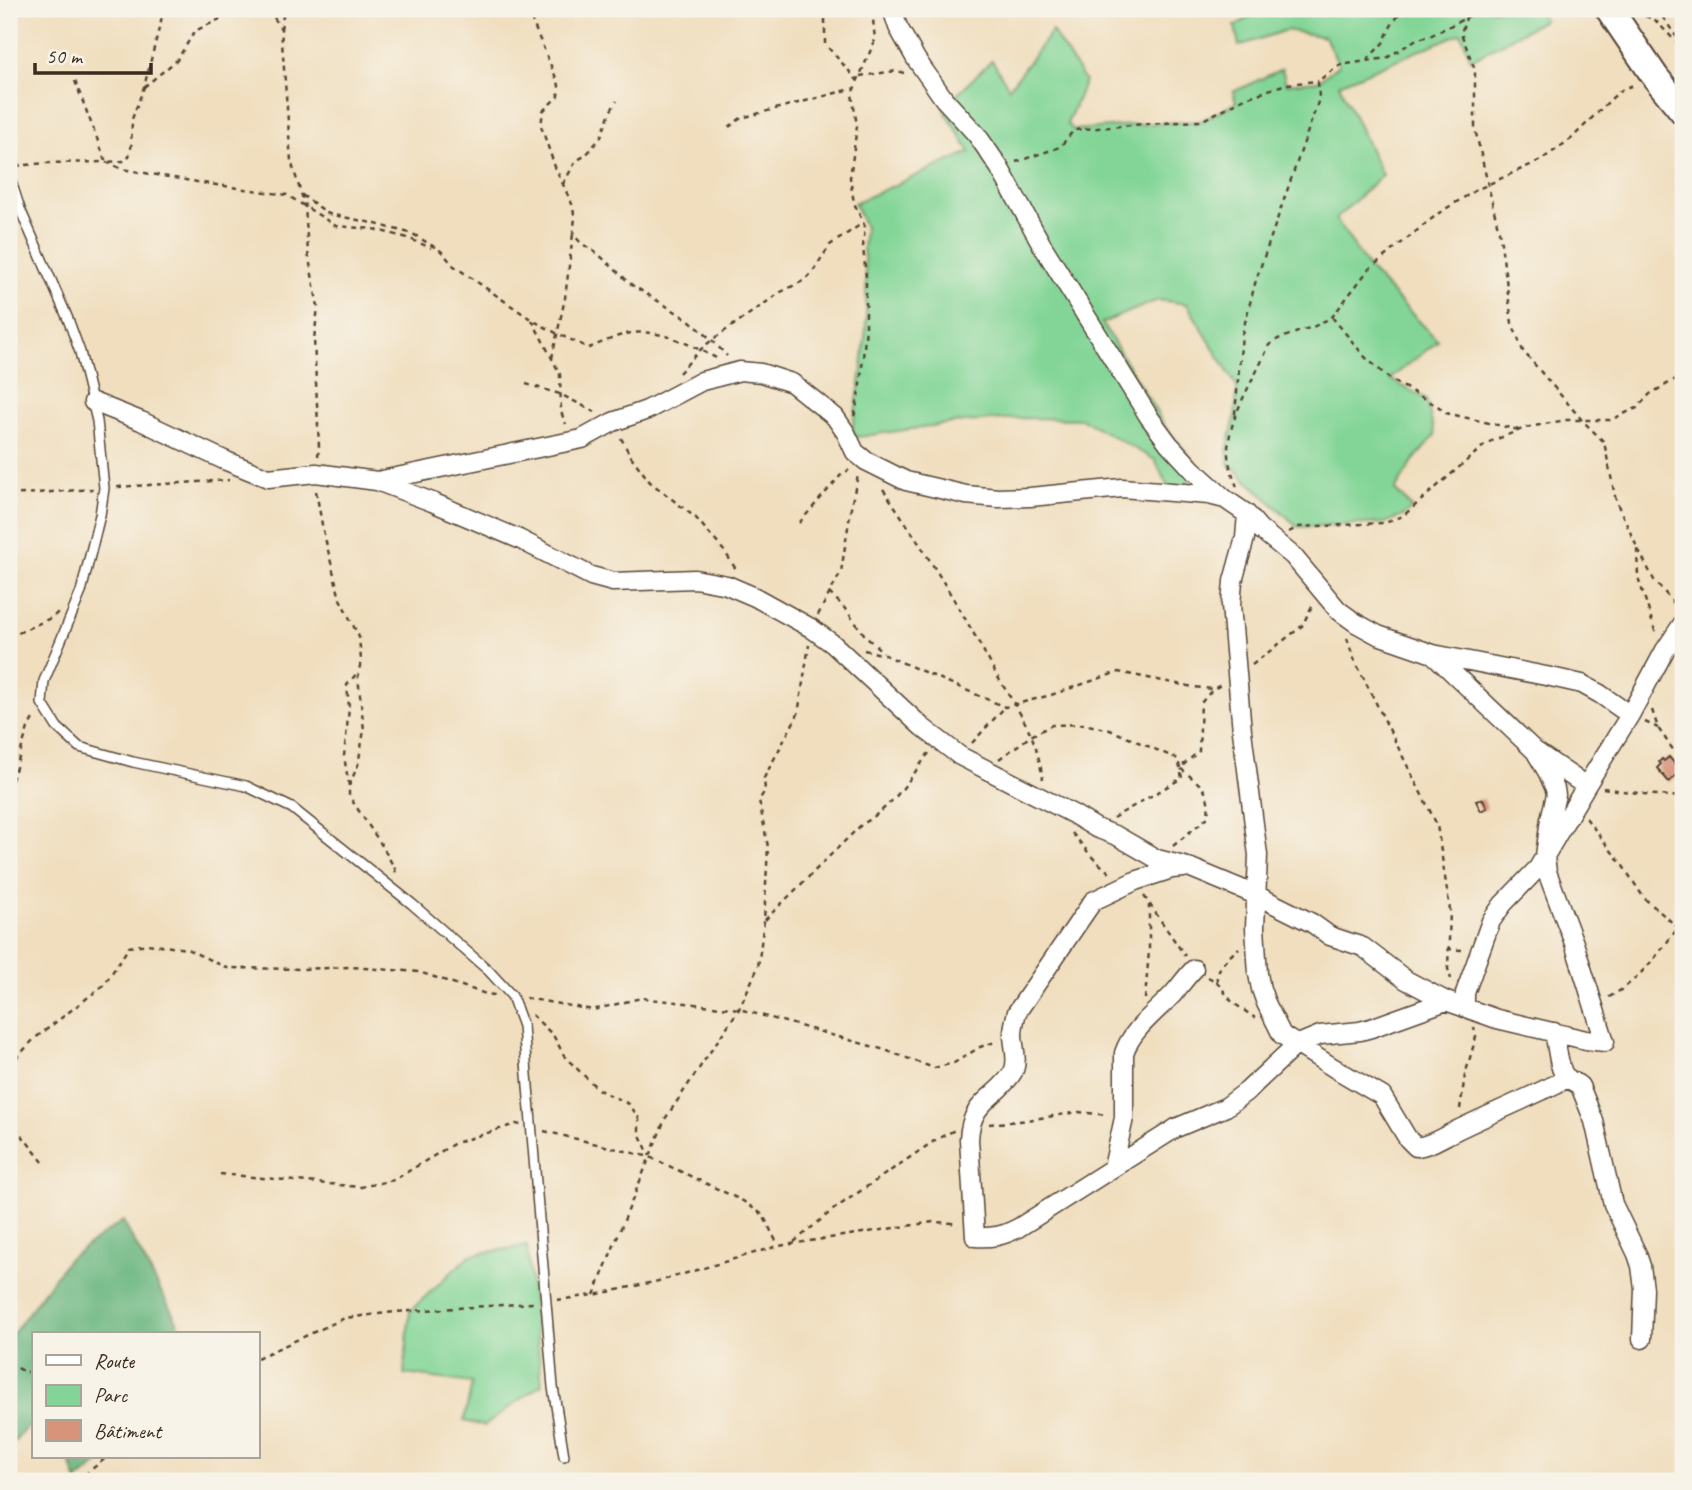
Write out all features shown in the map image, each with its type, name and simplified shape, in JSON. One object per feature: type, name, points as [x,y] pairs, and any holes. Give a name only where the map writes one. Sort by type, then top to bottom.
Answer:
[{"type":"street","points":[[892,9],[898,27],[931,82],[977,135],[999,167],[1042,245],[1149,417],[1169,444],[1225,499],[1247,514],[1259,528],[1293,556],[1338,610],[1378,635],[1433,654],[1582,684],[1630,715]]},
{"type":"street","points":[[1609,9],[1656,78],[1683,111]]},
{"type":"street","points":[[377,481],[582,439],[702,382],[740,371],[761,373],[792,383],[835,417],[855,452],[864,461],[906,481],[966,495],[998,498],[1122,488],[1209,495],[1225,499]]},
{"type":"street","points":[[93,401],[268,478],[316,473],[377,481],[519,539],[591,576],[613,582],[695,579],[727,586],[755,597],[811,628],[833,644],[922,727],[960,755],[1157,859],[1191,869],[1256,895],[1312,923],[1330,936],[1363,947],[1406,980],[1446,1001]]},
{"type":"street","points":[[1247,514],[1245,538],[1231,591],[1231,605],[1242,731],[1258,855],[1255,928],[1258,974],[1266,1003],[1289,1040],[1382,1096],[1408,1139],[1416,1147],[1423,1147],[1568,1078]]},
{"type":"street","points":[[1465,1002],[1491,920],[1538,868],[1683,623]]},
{"type":"street","points":[[1433,654],[1535,751],[1586,786]]},
{"type":"street","points":[[1191,869],[1172,869],[1135,881],[1093,901],[1017,1012],[1013,1026],[1014,1070],[974,1115],[970,1125],[975,1237],[995,1237],[1018,1228],[1176,1128],[1236,1100],[1289,1040],[1360,1031],[1446,1001],[1465,1002],[1497,1019],[1605,1042],[1574,943],[1547,872],[1545,856],[1556,795],[1548,773],[1535,751]]},
{"type":"street","points":[[1113,1168],[1124,1118],[1124,1054],[1139,1028],[1194,969]]},
{"type":"street","points":[[1555,1032],[1562,1070],[1580,1086],[1587,1102],[1597,1132],[1610,1195],[1641,1266],[1644,1289],[1642,1339]]},
{"type":"lane","points":[[9,175],[20,209],[80,352],[93,401],[104,488],[81,592],[44,681],[42,703],[57,727],[79,747],[133,762],[246,786],[292,808],[398,893],[488,971],[512,996],[523,1026],[553,1387],[564,1456]]},
{"type":"path","points":[[9,167],[128,159],[132,119],[144,87],[164,9]]},
{"type":"path","points":[[144,87],[177,60],[194,31],[241,9]]},
{"type":"path","points":[[269,9],[281,29]]},
{"type":"path","points":[[284,9],[281,29],[291,161],[305,206],[308,253],[318,307],[314,340],[319,510],[340,598],[359,637],[361,660],[358,677],[364,730],[358,765],[349,786]]},
{"type":"path","points":[[527,9],[559,85],[558,96],[543,111],[541,126],[575,218],[565,298],[552,358]]},
{"type":"path","points":[[825,9],[824,44],[858,81]]},
{"type":"path","points":[[846,433],[856,410],[866,328],[863,247],[865,227],[854,203],[850,178],[857,125],[852,94],[875,40],[872,9]]},
{"type":"path","points":[[1365,61],[1383,43],[1403,9]]},
{"type":"path","points":[[1458,9],[1466,18]]},
{"type":"path","points":[[999,167],[1060,147],[1074,130],[1201,121],[1243,99],[1286,84],[1318,80],[1339,65],[1387,58],[1415,40],[1432,35],[1483,9]]},
{"type":"path","points":[[1630,9],[1655,20],[1683,47]]},
{"type":"path","points":[[1657,9],[1683,47]]},
{"type":"path","points":[[1466,18],[1461,33],[1475,70],[1475,129],[1500,236],[1513,323],[1522,351],[1604,442],[1616,501],[1637,547],[1654,580],[1683,614]]},
{"type":"path","points":[[860,76],[896,71],[931,82]]},
{"type":"path","points":[[1247,514],[1229,464],[1227,450],[1235,417],[1242,334],[1256,280],[1319,99],[1318,80]]},
{"type":"path","points":[[75,81],[106,162],[122,169],[287,195],[336,226],[373,229],[440,251]]},
{"type":"path","points":[[1235,417],[1269,345],[1332,317],[1369,269],[1439,213],[1476,190],[1541,160],[1571,139],[1623,89],[1639,82]]},
{"type":"path","points":[[729,127],[741,118],[855,88]]},
{"type":"path","points":[[563,184],[576,161],[586,155],[601,137],[617,101]]},
{"type":"path","points":[[302,195],[329,215],[413,234],[532,320],[589,348],[629,333],[659,333],[740,371]]},
{"type":"path","points":[[674,380],[712,340],[781,292],[805,280],[831,245],[863,223]]},
{"type":"path","points":[[573,234],[632,285],[689,320],[712,340],[740,371]]},
{"type":"path","points":[[1332,317],[1365,357],[1390,379],[1446,413],[1519,430]]},
{"type":"path","points":[[532,320],[560,374],[561,412],[572,440]]},
{"type":"path","points":[[1274,541],[1298,527],[1385,523],[1404,516],[1487,443],[1519,430],[1564,420],[1610,420],[1637,408],[1650,394],[1683,375]]},
{"type":"path","points":[[526,384],[561,394],[613,422],[629,455],[650,482],[696,518],[755,597]]},
{"type":"path","points":[[799,523],[841,475],[864,461]]},
{"type":"path","points":[[594,1295],[665,1119],[739,1009],[758,967],[764,921],[768,847],[759,800],[765,791],[764,778],[799,714],[811,628],[841,572],[852,502],[864,461]]},
{"type":"path","points":[[864,461],[919,541],[1016,705],[1036,747],[1048,801]]},
{"type":"path","points":[[9,495],[227,480]]},
{"type":"path","points":[[1180,768],[1199,751],[1201,703],[1213,688],[1237,677],[1303,626],[1321,589]]},
{"type":"path","points":[[9,637],[53,617],[81,592]]},
{"type":"path","points":[[829,593],[842,605],[867,638],[885,654]]},
{"type":"path","points":[[1346,633],[1353,657],[1437,825],[1450,911],[1448,969],[1465,1002],[1476,1037],[1465,1075],[1457,1129]]},
{"type":"path","points":[[833,644],[885,654],[1005,708]]},
{"type":"path","points":[[359,671],[347,685],[349,708],[344,757],[349,796],[395,869],[398,893]]},
{"type":"path","points":[[764,921],[861,825],[878,816],[928,754],[960,755],[1005,708],[1118,672],[1193,687],[1213,688]]},
{"type":"path","points":[[9,789],[28,728],[42,703]]},
{"type":"path","points":[[986,768],[1031,736],[1052,725],[1084,724],[1110,730],[1178,759],[1182,778],[1096,828]]},
{"type":"path","points":[[1157,859],[1208,817],[1209,806],[1205,789],[1180,768]]},
{"type":"path","points":[[1586,786],[1683,797]]},
{"type":"path","points":[[1576,806],[1623,866],[1644,898],[1683,932]]},
{"type":"path","points":[[1070,830],[1093,858],[1113,875],[1135,881],[1194,969],[1217,982],[1232,1002],[1289,1040]]},
{"type":"path","points":[[1139,1028],[1149,951],[1149,905]]},
{"type":"path","points":[[1217,982],[1216,976],[1221,967],[1250,938],[1255,928]]},
{"type":"path","points":[[1593,1003],[1612,996],[1629,985],[1678,928]]},
{"type":"path","points":[[9,1066],[34,1039],[104,985],[129,947],[147,944],[187,949],[227,968],[351,967],[419,972],[486,994],[593,1010],[641,998],[739,1009],[885,1050],[933,1068],[954,1063],[980,1047],[1013,1036]]},
{"type":"path","points":[[512,996],[553,1035],[565,1057],[599,1090],[629,1104],[639,1118],[639,1133],[650,1157]]},
{"type":"path","points":[[9,1119],[43,1162]]},
{"type":"path","points":[[220,1174],[361,1187],[394,1180],[455,1143],[516,1124],[650,1157],[743,1201],[763,1215],[778,1246]]},
{"type":"path","points":[[259,1357],[345,1318],[545,1302],[594,1295],[663,1280],[778,1246],[933,1222],[952,1223],[975,1237]]},
{"type":"path","points":[[9,1363],[32,1373]]},
{"type":"path","points":[[77,1481],[106,1458]]},
{"type":"green space","points":[[1263,9],[1539,9],[1544,20],[1471,60],[1461,33],[1339,84],[1382,175],[1336,219],[1369,269],[1438,341],[1390,379],[1426,399],[1435,435],[1413,461],[1395,490],[1412,508],[1403,516],[1385,523],[1298,527],[1229,464],[1227,450],[1235,417],[1237,387],[1187,304],[1158,300],[1102,323],[1166,428],[1198,466],[1184,491],[1169,489],[1155,460],[1082,419],[1018,418],[953,423],[857,437],[852,430],[866,328],[866,277],[863,247],[865,227],[854,203],[970,152],[943,108],[992,60],[1009,88],[1052,31],[1085,81],[1067,124],[1074,130],[1201,121],[1236,103],[1233,92],[1282,69],[1286,84],[1318,81],[1339,65],[1325,37],[1286,30],[1239,46],[1235,26]]},
{"type":"green space","points":[[123,1221],[181,1332],[32,1332],[32,1428],[27,1427],[9,1448],[9,1339],[68,1259]]},
{"type":"green space","points":[[527,1246],[542,1384],[484,1426],[464,1421],[472,1383],[404,1374],[410,1311],[470,1255]]},
{"type":"green space","points":[[68,1458],[106,1458],[77,1481]]},
{"type":"building","points":[[1669,757],[1681,771],[1669,782],[1657,768],[1662,759],[1664,761]]},
{"type":"building","points":[[1483,799],[1487,808],[1481,811],[1476,801]]}]
